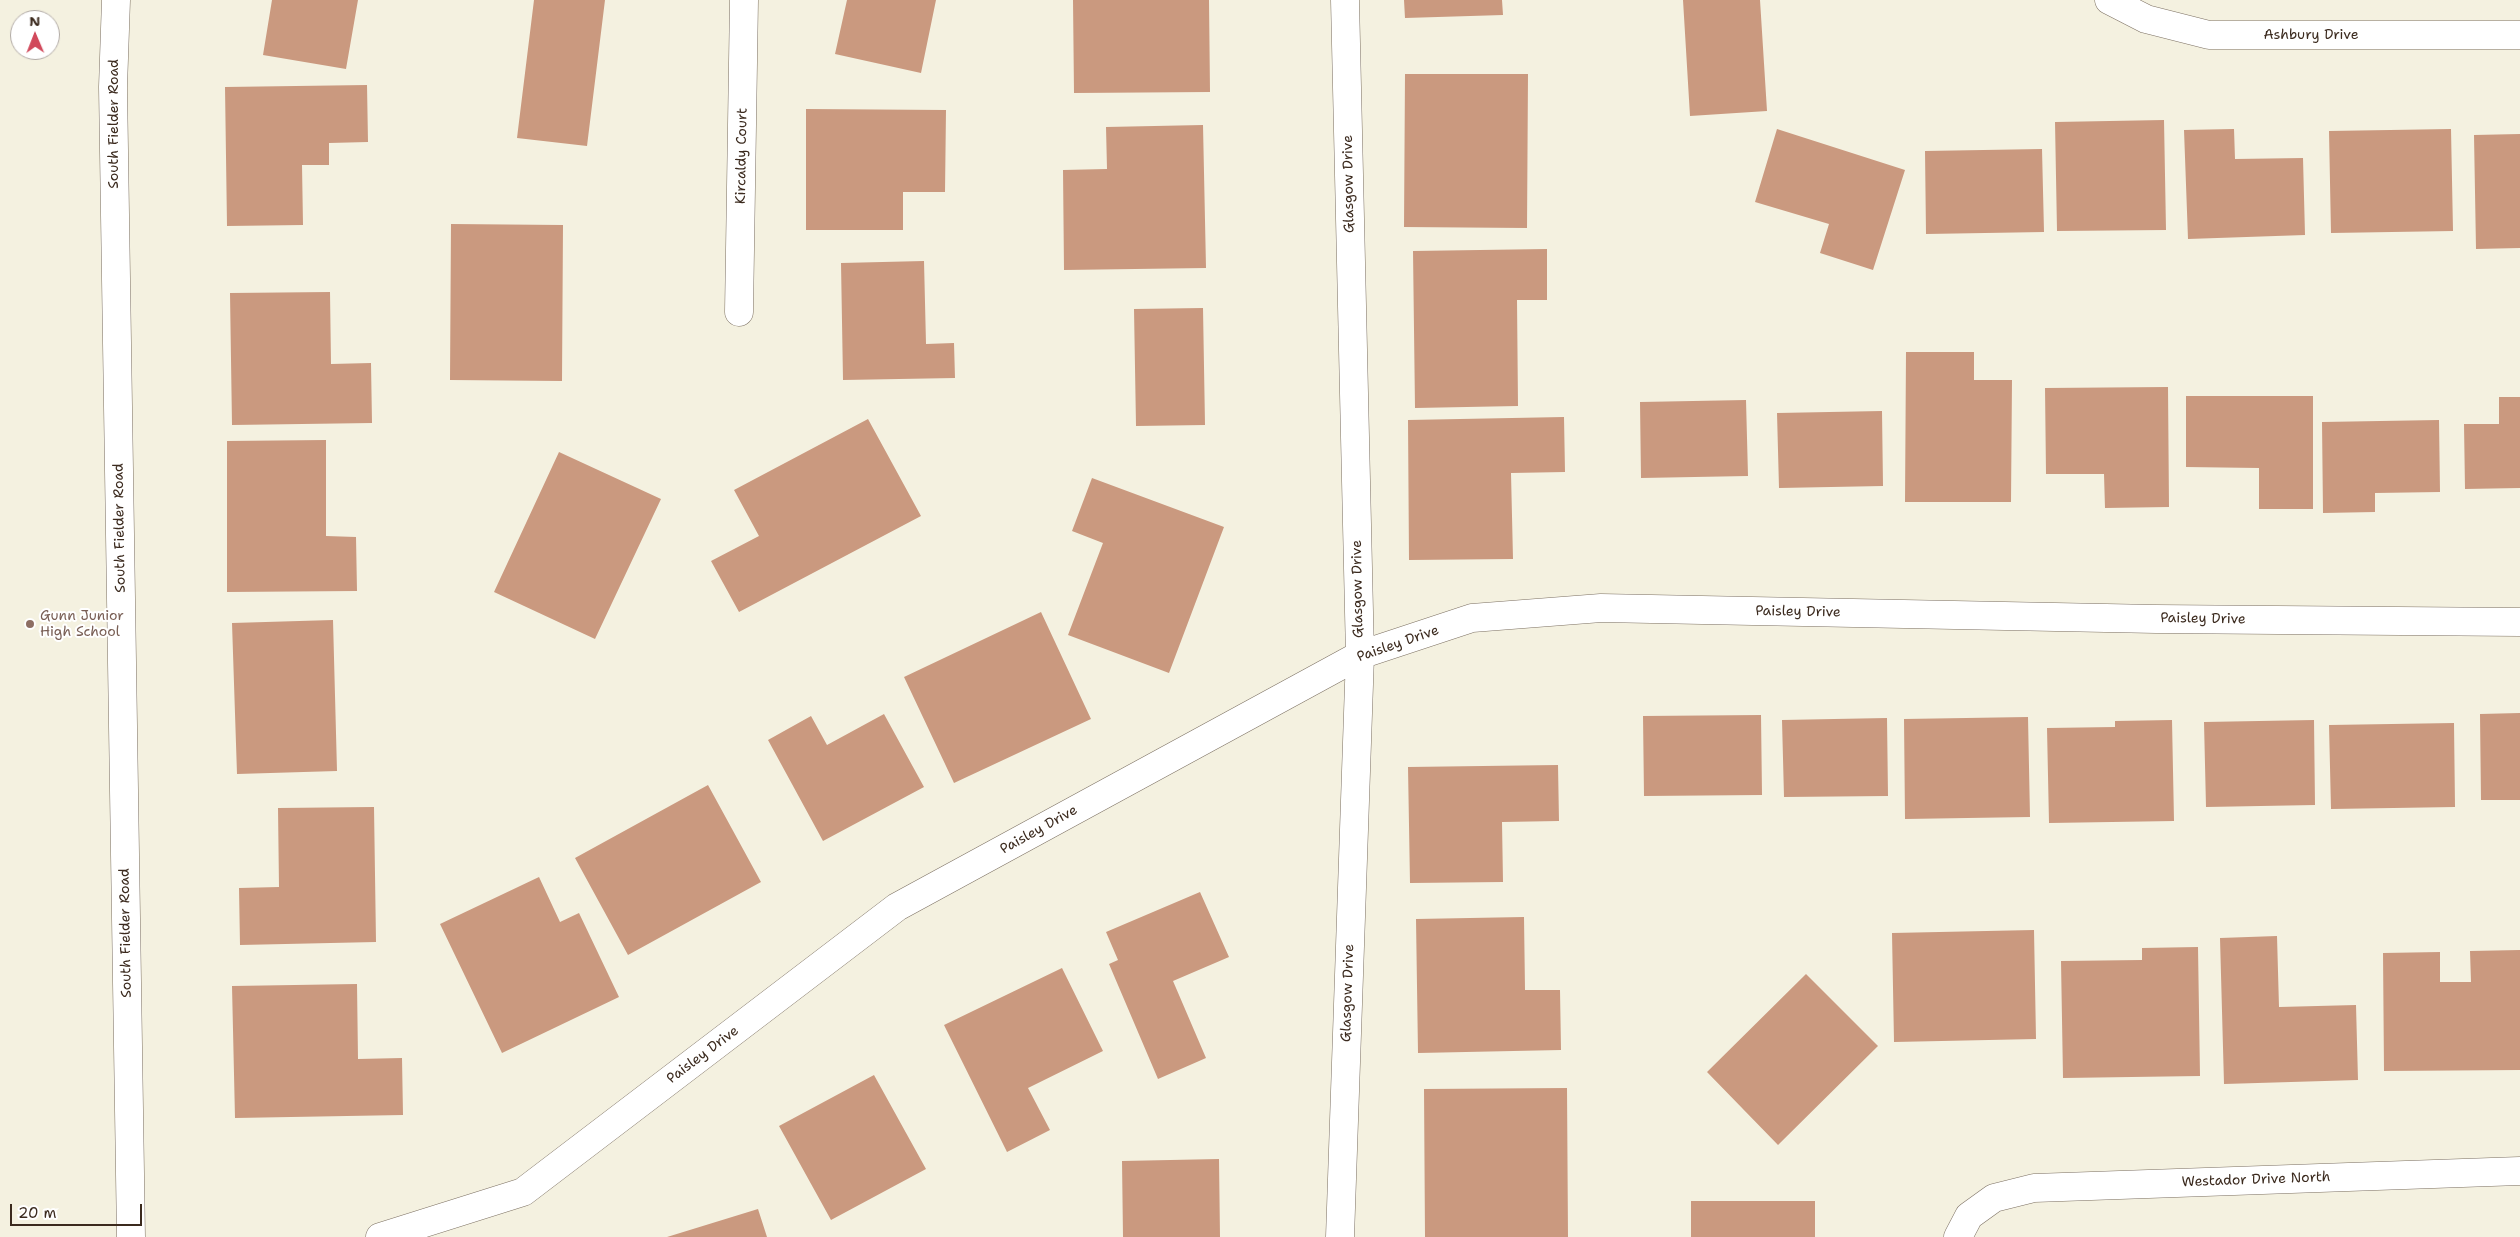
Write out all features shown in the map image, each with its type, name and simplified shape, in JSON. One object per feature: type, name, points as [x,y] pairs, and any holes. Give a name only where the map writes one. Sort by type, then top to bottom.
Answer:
[{"type":"street","name":"South Fielder Road","points":[[116,0],[113,87],[131,1237]]},
{"type":"street","name":"Kircaldy Court","points":[[739,312],[744,0]]},
{"type":"street","name":"Glasgow Drive","points":[[1340,1237],[1360,655],[1345,0]]},
{"type":"street","name":"Ashbury Drive","points":[[2109,0],[2146,19],[2209,35],[2520,35]]},
{"type":"street","name":"Paisley Drive","points":[[380,1237],[523,1192],[897,907],[1360,655],[1472,618],[1601,608],[2146,619],[2520,622]]},
{"type":"street","name":"Westador Drive North","points":[[1958,1237],[1969,1216],[1994,1198],[2034,1188],[2520,1171]]},
{"type":"building","points":[[272,0],[358,0],[346,69],[263,55]]},
{"type":"building","points":[[534,0],[605,0],[587,146],[517,138]]},
{"type":"building","points":[[847,0],[936,0],[921,73],[835,54]]},
{"type":"building","points":[[1073,0],[1209,0],[1210,92],[1074,93]]},
{"type":"building","points":[[1404,0],[1502,0],[1503,15],[1405,18]]},
{"type":"building","points":[[1683,0],[1760,0],[1767,111],[1690,116]]},
{"type":"building","points":[[1405,74],[1528,74],[1527,228],[1404,227]]},
{"type":"building","points":[[367,85],[368,142],[329,143],[329,165],[302,165],[303,225],[227,226],[225,87]]},
{"type":"building","points":[[806,109],[946,110],[945,192],[903,192],[903,230],[806,230]]},
{"type":"building","points":[[2164,120],[2166,230],[2057,231],[2055,122]]},
{"type":"building","points":[[1203,125],[1206,268],[1064,270],[1063,170],[1107,169],[1106,127]]},
{"type":"building","points":[[1777,129],[1905,170],[1873,270],[1820,253],[1829,224],[1755,202]]},
{"type":"building","points":[[2234,129],[2235,159],[2303,158],[2305,235],[2188,239],[2184,130]]},
{"type":"building","points":[[2451,129],[2453,231],[2331,233],[2329,131]]},
{"type":"building","points":[[2520,134],[2520,248],[2476,249],[2474,135]]},
{"type":"building","points":[[2042,149],[2044,232],[1926,234],[1925,151]]},
{"type":"building","points":[[451,224],[563,225],[562,381],[450,380]]},
{"type":"building","points":[[1547,249],[1547,300],[1517,300],[1518,406],[1415,408],[1413,251]]},
{"type":"building","points":[[924,261],[926,344],[954,343],[955,378],[843,380],[841,263]]},
{"type":"building","points":[[330,292],[331,364],[371,363],[372,423],[232,425],[230,293]]},
{"type":"building","points":[[1203,308],[1205,425],[1136,426],[1134,309]]},
{"type":"building","points":[[1906,352],[1974,352],[1974,380],[2012,380],[2011,502],[1905,502]]},
{"type":"building","points":[[2168,387],[2169,507],[2105,508],[2104,474],[2046,474],[2045,388]]},
{"type":"building","points":[[2186,396],[2313,396],[2313,509],[2259,509],[2259,468],[2186,467]]},
{"type":"building","points":[[2499,397],[2520,397],[2520,488],[2465,489],[2464,424],[2499,424]]},
{"type":"building","points":[[1746,400],[1748,476],[1641,478],[1640,402]]},
{"type":"building","points":[[1882,411],[1883,486],[1779,488],[1777,413]]},
{"type":"building","points":[[1564,417],[1565,472],[1511,473],[1513,559],[1409,560],[1408,420]]},
{"type":"building","points":[[868,419],[921,516],[739,612],[711,561],[759,536],[734,490]]},
{"type":"building","points":[[2439,420],[2440,492],[2375,493],[2375,512],[2323,513],[2322,422]]},
{"type":"building","points":[[326,440],[326,536],[356,537],[357,591],[227,592],[227,441]]},
{"type":"building","points":[[559,452],[661,499],[595,639],[494,592]]},
{"type":"building","points":[[1092,478],[1224,527],[1169,673],[1068,635],[1103,543],[1072,531]]},
{"type":"building","points":[[1041,612],[1091,719],[954,783],[904,677]]},
{"type":"building","points":[[333,620],[337,771],[237,774],[232,623]]},
{"type":"building","points":[[2520,713],[2520,800],[2481,800],[2480,714]]},
{"type":"building","points":[[884,714],[924,787],[823,841],[768,740],[811,716],[827,745]]},
{"type":"building","points":[[1761,715],[1762,795],[1644,796],[1643,716]]},
{"type":"building","points":[[2028,717],[2030,817],[1905,819],[1904,719]]},
{"type":"building","points":[[1887,718],[1888,796],[1784,797],[1782,720]]},
{"type":"building","points":[[2172,720],[2174,821],[2049,823],[2047,728],[2115,727],[2115,721]]},
{"type":"building","points":[[2314,720],[2315,805],[2206,807],[2204,722]]},
{"type":"building","points":[[2454,723],[2455,807],[2331,809],[2329,725]]},
{"type":"building","points":[[1558,765],[1559,821],[1502,822],[1503,882],[1410,883],[1408,767]]},
{"type":"building","points":[[708,785],[761,882],[628,955],[575,858]]},
{"type":"building","points":[[374,807],[376,942],[240,945],[239,888],[279,887],[278,808]]},
{"type":"building","points":[[539,877],[560,922],[579,913],[619,997],[502,1053],[440,924]]},
{"type":"building","points":[[1200,892],[1229,957],[1173,981],[1206,1058],[1158,1079],[1109,964],[1118,960],[1106,932]]},
{"type":"building","points":[[1524,917],[1525,990],[1560,990],[1561,1050],[1418,1053],[1416,919]]},
{"type":"building","points":[[2034,930],[2036,1039],[1894,1042],[1892,933]]},
{"type":"building","points":[[2277,936],[2279,1007],[2356,1005],[2358,1080],[2224,1084],[2220,938]]},
{"type":"building","points":[[2198,947],[2200,1076],[2063,1078],[2061,961],[2142,960],[2142,948]]},
{"type":"building","points":[[2520,950],[2520,1070],[2384,1071],[2383,953],[2440,952],[2440,982],[2471,982],[2470,951]]},
{"type":"building","points":[[1062,968],[1103,1051],[1028,1088],[1050,1130],[1007,1152],[944,1025]]},
{"type":"building","points":[[1806,974],[1878,1046],[1778,1145],[1707,1072]]},
{"type":"building","points":[[357,984],[358,1059],[402,1058],[403,1115],[235,1118],[232,986]]},
{"type":"building","points":[[874,1075],[926,1169],[831,1220],[779,1126]]},
{"type":"building","points":[[1567,1088],[1568,1237],[1425,1237],[1424,1089]]},
{"type":"building","points":[[1219,1159],[1220,1237],[1123,1237],[1122,1161]]},
{"type":"building","points":[[1691,1201],[1815,1201],[1815,1237],[1691,1237]]},
{"type":"building","points":[[758,1209],[767,1237],[667,1237]]},
{"type":"place","name":"Gunn Junior High School","points":[[30,624]]}]
